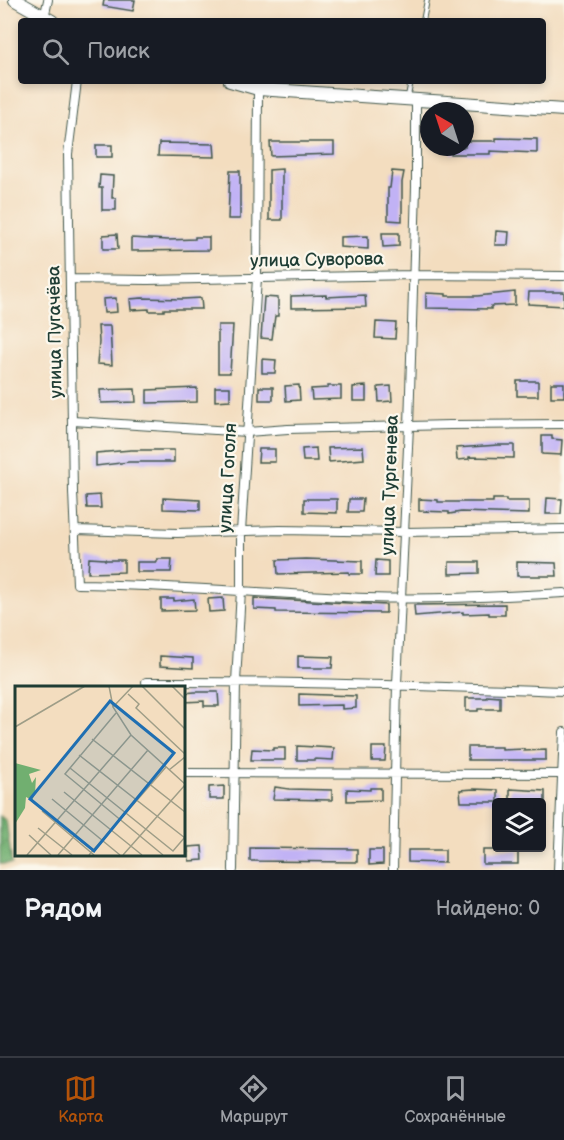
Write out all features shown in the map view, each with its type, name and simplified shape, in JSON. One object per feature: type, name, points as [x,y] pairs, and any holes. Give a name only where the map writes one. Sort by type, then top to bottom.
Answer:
[{"type":"main road","points":[[15,0],[46,18]]},
{"type":"main road","points":[[242,84],[258,88],[564,110]]},
{"type":"street","points":[[48,0],[48,18]]},
{"type":"street","name":"улица Пугачёва","points":[[77,84],[68,154],[77,584],[164,585],[241,590]]},
{"type":"street","name":"улица Гоголя","points":[[233,870],[241,532],[257,278],[258,88]]},
{"type":"street","name":"улица Тургенева","points":[[393,870],[397,684],[406,532],[416,187],[412,100]]},
{"type":"street","name":"улица Суворова","points":[[70,279],[148,280],[413,275],[564,276]]},
{"type":"street","points":[[74,420],[247,432],[288,429],[564,424]]},
{"type":"street","points":[[75,530],[406,532],[564,529]]},
{"type":"street","points":[[241,590],[401,598],[564,593]]},
{"type":"street","points":[[146,682],[397,684],[564,691]]},
{"type":"street","points":[[558,870],[564,732]]},
{"type":"street","points":[[184,773],[563,774]]},
{"type":"lane","points":[[424,18],[427,0]]},
{"type":"lane","points":[[411,84],[412,100]]},
{"type":"green space","points":[[0,816],[6,821],[12,864],[0,864]]},
{"type":"building","points":[[104,0],[135,0],[133,11],[103,6]]},
{"type":"building","points":[[496,138],[537,139],[537,153],[490,151],[490,154],[474,154],[474,141],[496,141]]},
{"type":"building","points":[[270,142],[334,142],[334,154],[271,156]]},
{"type":"building","points":[[159,143],[214,144],[215,157],[158,156]]},
{"type":"building","points":[[96,145],[112,145],[112,157],[96,157]]},
{"type":"building","points":[[282,169],[282,220],[269,220],[269,170]]},
{"type":"building","points":[[230,171],[240,171],[240,219],[228,219]]},
{"type":"building","points":[[392,171],[404,172],[402,221],[388,220],[388,188],[390,188]]},
{"type":"building","points":[[100,175],[113,176],[112,198],[116,198],[116,210],[102,210]]},
{"type":"building","points":[[496,231],[509,232],[508,245],[495,245]]},
{"type":"building","points":[[382,233],[399,233],[399,246],[383,247]]},
{"type":"building","points":[[117,234],[118,249],[103,249],[103,235]]},
{"type":"building","points":[[368,236],[368,249],[340,247],[340,237]]},
{"type":"building","points":[[195,237],[209,237],[209,250],[131,251],[131,238],[168,240],[195,239]]},
{"type":"building","points":[[515,292],[515,305],[491,306],[491,309],[426,308],[426,293],[446,294],[446,296],[477,296]]},
{"type":"building","points":[[529,292],[564,292],[564,306],[528,304]]},
{"type":"building","points":[[326,295],[326,297],[365,295],[366,307],[291,308],[291,296]]},
{"type":"building","points":[[264,297],[278,298],[278,316],[275,316],[272,339],[261,338]]},
{"type":"building","points":[[116,298],[117,312],[104,313],[103,299]]},
{"type":"building","points":[[201,298],[202,309],[131,310],[130,299]]},
{"type":"building","points":[[376,322],[396,323],[395,339],[375,338]]},
{"type":"building","points":[[218,325],[233,325],[230,373],[218,373]]},
{"type":"building","points":[[98,326],[110,326],[112,365],[97,364]]},
{"type":"building","points":[[262,359],[276,360],[275,373],[262,373]]},
{"type":"building","points":[[517,381],[538,381],[538,396],[517,396]]},
{"type":"building","points":[[551,383],[564,383],[564,397],[551,397]]},
{"type":"building","points":[[299,385],[300,400],[286,401],[285,386]]},
{"type":"building","points":[[328,386],[341,386],[341,399],[312,400],[311,389],[328,388]]},
{"type":"building","points":[[366,386],[366,401],[353,401],[353,387]]},
{"type":"building","points":[[391,386],[392,401],[379,402],[378,387]]},
{"type":"building","points":[[215,387],[230,387],[230,400],[215,401]]},
{"type":"building","points":[[259,387],[273,387],[273,400],[259,400]]},
{"type":"building","points":[[197,388],[197,402],[147,403],[147,390]]},
{"type":"building","points":[[135,389],[136,402],[101,403],[100,390]]},
{"type":"building","points":[[542,436],[552,436],[552,439],[562,440],[561,455],[542,454]]},
{"type":"building","points":[[514,445],[514,458],[469,457],[469,459],[457,460],[456,448]]},
{"type":"building","points":[[363,447],[364,459],[329,462],[328,448]]},
{"type":"building","points":[[316,448],[317,461],[303,461],[302,449]]},
{"type":"building","points":[[259,449],[275,449],[275,462],[258,462]]},
{"type":"building","points":[[174,450],[174,462],[129,462],[96,466],[96,453]]},
{"type":"building","points":[[100,495],[101,508],[87,508],[86,496]]},
{"type":"building","points":[[163,498],[200,500],[200,510],[163,509]]},
{"type":"building","points":[[547,498],[562,499],[561,514],[546,514]]},
{"type":"building","points":[[304,499],[337,499],[337,513],[304,512]]},
{"type":"building","points":[[349,499],[363,499],[362,512],[348,512]]},
{"type":"building","points":[[419,499],[438,500],[438,502],[493,502],[493,499],[529,501],[529,514],[461,512],[449,514],[449,512],[419,511]]},
{"type":"building","points":[[89,558],[124,560],[124,572],[88,573]]},
{"type":"building","points":[[157,559],[172,559],[171,572],[137,572],[137,562],[157,562]]},
{"type":"building","points":[[277,560],[362,561],[362,574],[349,574],[349,572],[278,574]]},
{"type":"building","points":[[376,560],[388,561],[388,576],[375,576]]},
{"type":"building","points":[[449,562],[479,562],[479,573],[449,574]]},
{"type":"building","points":[[517,562],[556,563],[557,576],[517,576]]},
{"type":"building","points":[[223,598],[224,611],[209,612],[208,599]]},
{"type":"building","points":[[254,598],[386,605],[386,613],[276,612],[276,610],[254,609]]},
{"type":"building","points":[[161,599],[174,599],[174,601],[194,599],[195,610],[161,611]]},
{"type":"building","points":[[505,604],[505,615],[463,614],[463,612],[415,616],[414,605]]},
{"type":"building","points":[[160,656],[193,658],[193,668],[160,666]]},
{"type":"building","points":[[298,656],[333,657],[332,668],[298,668]]},
{"type":"building","points":[[218,692],[219,706],[204,706],[204,701],[184,702],[184,693]]},
{"type":"building","points":[[299,694],[356,696],[356,708],[342,709],[342,705],[299,706]]},
{"type":"building","points":[[487,696],[500,697],[500,709],[466,711],[466,698],[487,698]]},
{"type":"building","points":[[297,746],[334,748],[333,760],[297,760]]},
{"type":"building","points":[[372,747],[386,747],[385,761],[372,761]]},
{"type":"building","points":[[468,747],[502,747],[502,750],[524,749],[524,751],[546,750],[546,760],[468,760]]},
{"type":"building","points":[[273,748],[285,748],[285,760],[251,760],[252,749],[273,750]]},
{"type":"building","points":[[224,786],[224,799],[209,799],[209,787]]},
{"type":"building","points":[[275,787],[332,790],[332,800],[273,799]]},
{"type":"building","points":[[370,788],[381,788],[381,800],[347,801],[347,789],[370,790]]},
{"type":"building","points":[[510,789],[545,791],[545,798],[510,798]]},
{"type":"building","points":[[460,790],[498,790],[498,798],[492,798],[492,802],[461,802]]},
{"type":"building","points":[[202,846],[203,860],[189,861],[188,847]]},
{"type":"building","points":[[250,848],[357,849],[357,862],[250,861]]},
{"type":"building","points":[[369,850],[383,850],[383,864],[369,865]]},
{"type":"building","points":[[408,850],[445,850],[445,863],[408,862]]},
{"type":"building","points":[[483,850],[518,852],[518,864],[483,864]]}]
